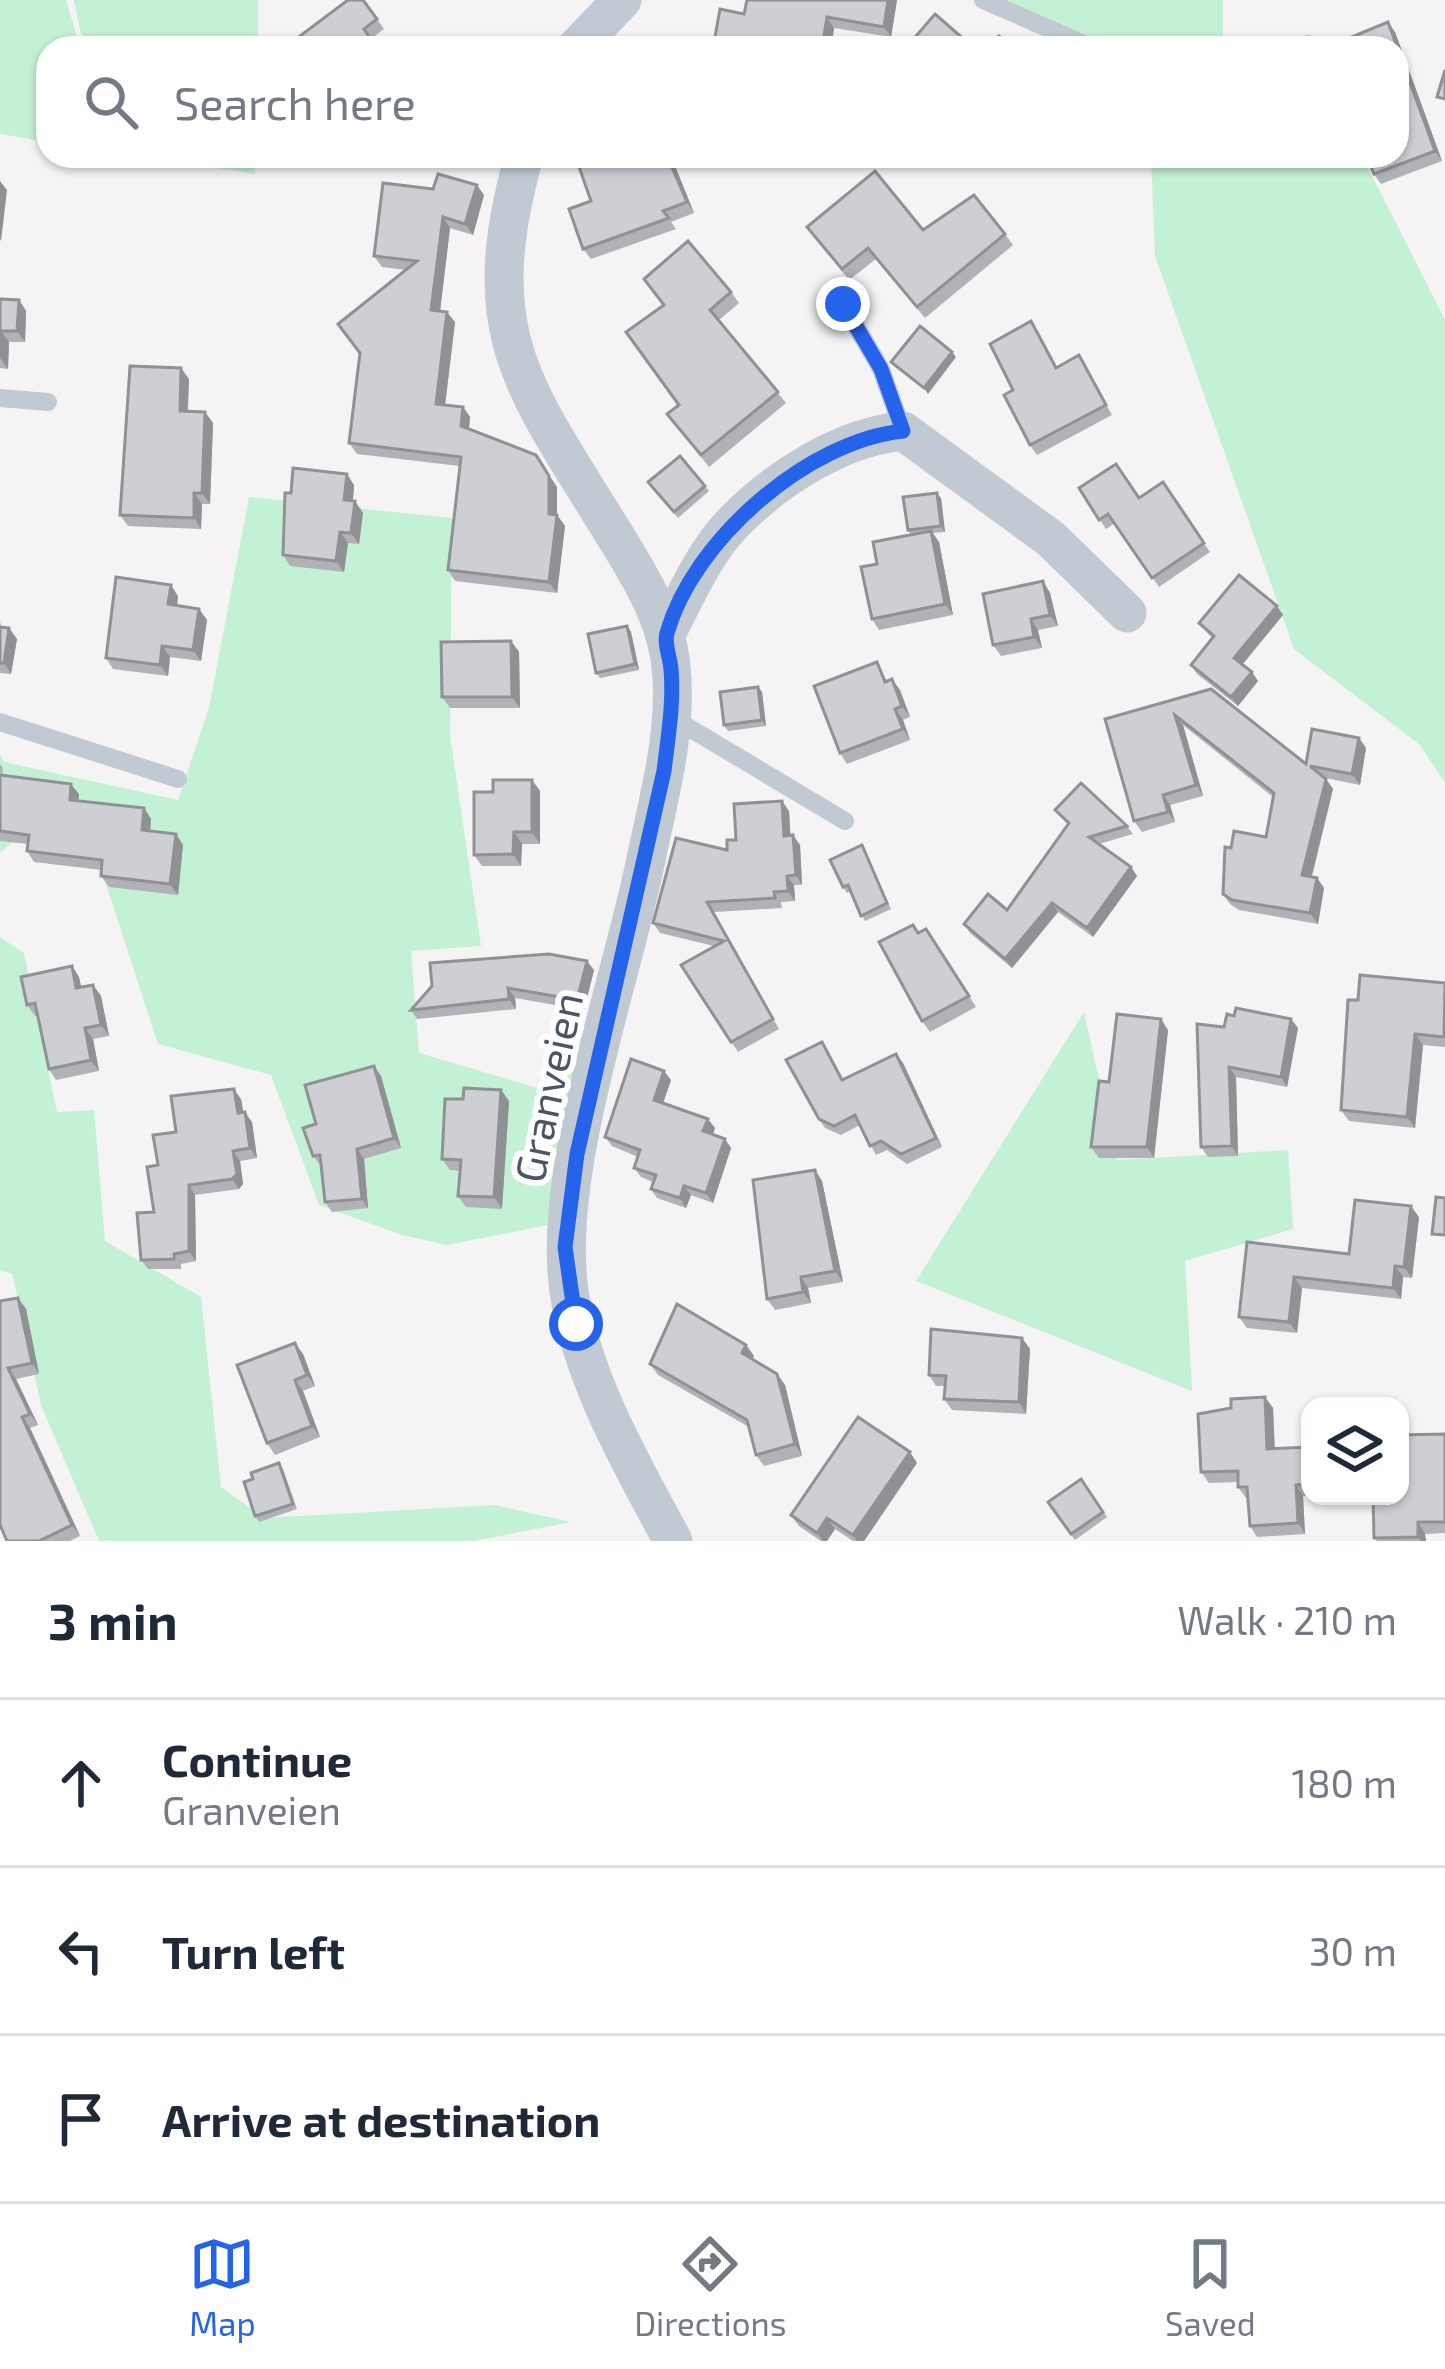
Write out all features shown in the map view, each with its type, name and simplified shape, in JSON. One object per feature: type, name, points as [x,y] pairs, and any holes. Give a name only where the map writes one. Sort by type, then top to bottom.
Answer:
[{"type":"street","points":[[588,36],[622,0]]},
{"type":"street","name":"Granveien","points":[[521,168],[502,250],[502,301],[513,356],[536,408],[643,580],[665,636],[671,717],[641,885],[577,1154],[565,1247],[584,1355],[674,1541]]},
{"type":"street","points":[[665,636],[698,573],[732,524],[830,453],[865,435],[903,431],[1052,539],[1127,614]]},
{"type":"lane","points":[[983,0],[1066,36]]},
{"type":"lane","points":[[843,304],[881,369],[903,431]]},
{"type":"lane","points":[[0,398],[48,402]]},
{"type":"lane","points":[[671,717],[845,821]]},
{"type":"lane","points":[[0,722],[178,779]]},
{"type":"green space","points":[[0,0],[66,0],[77,36],[36,36],[36,140],[0,134]]},
{"type":"green space","points":[[74,0],[258,0],[258,36],[81,34]]},
{"type":"green space","points":[[1001,0],[1223,0],[1223,36],[1090,36]]},
{"type":"green space","points":[[216,168],[255,168],[255,174]]},
{"type":"green space","points":[[1151,168],[1368,168],[1445,320],[1445,783],[1420,745],[1294,649],[1155,256]]},
{"type":"green space","points":[[249,497],[452,518],[450,735],[481,946],[411,951],[419,1053],[538,1088],[581,1060],[553,1224],[447,1245],[402,1235],[319,1205],[271,1075],[158,1044],[101,869],[16,839],[0,853],[0,754],[4,762],[178,800],[209,708]]},
{"type":"green space","points":[[0,937],[24,953],[57,1112],[94,1110],[105,1241],[201,1297],[221,1487],[264,1518],[494,1505],[571,1522],[475,1541],[99,1541],[41,1405],[12,1273],[0,1271]]},
{"type":"green space","points":[[1084,1012],[1117,1160],[1288,1150],[1293,1229],[1185,1261],[1192,1391],[916,1281]]},
{"type":"building","points":[[348,0],[363,0],[377,19],[364,29],[369,36],[300,36]]},
{"type":"building","points":[[747,0],[888,0],[884,27],[827,17],[824,36],[715,36],[720,9],[744,14]]},
{"type":"building","points":[[935,14],[960,36],[916,36]]},
{"type":"building","points":[[1388,22],[1393,36],[1354,36]]},
{"type":"building","points":[[1445,70],[1445,99],[1437,97]]},
{"type":"building","points":[[1409,80],[1435,151],[1409,161]]},
{"type":"building","points":[[579,168],[672,168],[687,202],[663,211],[669,218],[583,249],[569,209],[591,201]]},
{"type":"building","points":[[875,171],[923,230],[974,195],[1005,234],[917,307],[868,248],[842,269],[807,227]]},
{"type":"building","points":[[438,174],[477,185],[465,224],[443,217],[431,310],[447,312],[436,404],[463,407],[461,426],[536,455],[549,476],[549,514],[557,515],[549,582],[448,570],[461,457],[349,443],[360,353],[338,324],[417,261],[374,256],[383,183],[433,189]]},
{"type":"building","points":[[688,241],[731,292],[710,310],[778,392],[701,455],[667,414],[679,405],[626,332],[664,305],[644,279]]},
{"type":"building","points":[[0,299],[19,300],[17,331],[1,331],[0,358]]},
{"type":"building","points":[[1031,321],[1056,368],[1079,355],[1106,405],[1030,445],[1004,395],[1013,390],[990,344]]},
{"type":"building","points":[[920,326],[952,352],[924,388],[891,362]]},
{"type":"building","points":[[130,366],[181,368],[180,411],[205,412],[202,493],[194,493],[194,518],[120,515]]},
{"type":"building","points":[[680,456],[705,486],[674,512],[648,482]]},
{"type":"building","points":[[1116,464],[1139,498],[1163,482],[1204,543],[1152,578],[1108,514],[1099,520],[1079,488]]},
{"type":"building","points":[[293,468],[347,474],[344,500],[355,501],[351,533],[340,532],[336,561],[283,555],[285,493],[291,493]]},
{"type":"building","points":[[937,493],[941,526],[908,530],[903,497]]},
{"type":"building","points":[[931,531],[945,604],[872,619],[861,567],[877,564],[873,542]]},
{"type":"building","points":[[1239,575],[1277,606],[1234,658],[1252,672],[1231,697],[1191,665],[1214,636],[1199,623]]},
{"type":"building","points":[[116,577],[171,585],[168,604],[199,609],[193,650],[162,646],[160,665],[106,658]]},
{"type":"building","points":[[1043,581],[1050,615],[1031,619],[1034,637],[993,645],[983,594]]},
{"type":"building","points":[[627,626],[635,664],[596,673],[588,634]]},
{"type":"building","points":[[0,627],[9,628],[4,663],[0,663]]},
{"type":"building","points":[[511,641],[512,697],[442,697],[441,642]]},
{"type":"building","points":[[877,662],[885,682],[892,679],[902,706],[895,709],[903,729],[840,753],[814,686]]},
{"type":"building","points":[[758,687],[762,720],[724,725],[720,692]]},
{"type":"building","points":[[1211,689],[1306,764],[1312,729],[1359,738],[1352,774],[1310,766],[1326,779],[1302,875],[1317,878],[1310,913],[1232,900],[1223,894],[1225,847],[1231,848],[1234,831],[1266,837],[1274,793],[1175,715],[1196,785],[1163,795],[1168,812],[1134,821],[1105,719]]},
{"type":"building","points":[[0,775],[71,784],[70,800],[144,808],[142,830],[176,834],[170,884],[101,876],[102,860],[27,851],[29,835],[0,831]]},
{"type":"building","points":[[493,780],[532,780],[532,832],[514,832],[513,854],[474,855],[474,792],[493,792]]},
{"type":"building","points":[[1081,783],[1127,826],[1089,837],[1131,867],[1087,928],[1052,903],[1005,959],[964,924],[988,894],[1007,910],[1069,823],[1055,810]]},
{"type":"building","points":[[782,801],[784,836],[793,835],[796,875],[787,876],[788,891],[774,892],[775,898],[707,902],[773,1019],[731,1042],[681,965],[724,941],[653,923],[676,838],[727,850],[727,840],[736,840],[734,804]]},
{"type":"building","points":[[862,845],[887,903],[861,916],[848,885],[843,887],[830,860]]},
{"type":"building","points":[[913,925],[918,933],[926,929],[969,996],[922,1021],[879,942]]},
{"type":"building","points":[[549,954],[587,961],[577,1000],[508,988],[509,999],[411,1010],[432,986],[430,963]]},
{"type":"building","points":[[72,966],[76,988],[93,985],[101,1025],[85,1028],[91,1060],[49,1069],[35,1003],[27,1005],[21,977]]},
{"type":"building","points":[[1360,975],[1445,983],[1444,1037],[1415,1034],[1407,1117],[1341,1110],[1348,1000],[1358,1000]]},
{"type":"building","points":[[1236,1008],[1291,1019],[1281,1077],[1229,1067],[1232,1146],[1201,1147],[1197,1024],[1224,1027],[1227,1014],[1234,1016]]},
{"type":"building","points":[[1117,1014],[1161,1019],[1147,1147],[1091,1147],[1099,1081],[1109,1082]]},
{"type":"building","points":[[822,1042],[842,1080],[896,1054],[936,1138],[901,1154],[881,1141],[870,1146],[855,1115],[834,1126],[819,1119],[786,1060]]},
{"type":"building","points":[[631,1059],[664,1071],[654,1100],[708,1119],[703,1131],[725,1139],[706,1193],[684,1186],[680,1198],[651,1189],[656,1175],[634,1168],[640,1150],[605,1137]]},
{"type":"building","points":[[374,1066],[394,1138],[357,1149],[362,1199],[325,1202],[320,1155],[313,1156],[303,1128],[316,1124],[305,1085]]},
{"type":"building","points":[[464,1088],[501,1090],[494,1197],[458,1196],[461,1160],[442,1159],[445,1099],[463,1099]]},
{"type":"building","points":[[234,1089],[238,1113],[245,1112],[250,1148],[233,1151],[237,1174],[232,1179],[189,1185],[189,1251],[174,1254],[174,1259],[141,1260],[137,1213],[154,1212],[147,1167],[158,1165],[153,1135],[176,1132],[171,1096]]},
{"type":"building","points":[[815,1170],[835,1271],[801,1277],[803,1292],[767,1299],[753,1180]]},
{"type":"building","points":[[1436,1197],[1445,1198],[1445,1235],[1432,1234]]},
{"type":"building","points":[[1355,1200],[1411,1206],[1404,1267],[1395,1266],[1393,1288],[1294,1277],[1289,1322],[1239,1317],[1247,1242],[1349,1254]]},
{"type":"building","points":[[18,1298],[32,1363],[8,1368],[30,1414],[22,1417],[72,1525],[39,1541],[7,1541],[0,1525],[0,1301]]},
{"type":"building","points":[[677,1304],[746,1345],[742,1353],[777,1374],[795,1444],[756,1455],[747,1420],[650,1364]]},
{"type":"building","points":[[931,1329],[1022,1338],[1019,1402],[944,1399],[946,1376],[929,1375]]},
{"type":"building","points":[[295,1343],[307,1375],[295,1380],[312,1426],[267,1443],[237,1365]]},
{"type":"building","points":[[1265,1397],[1267,1449],[1301,1447],[1298,1523],[1250,1526],[1247,1487],[1238,1487],[1238,1471],[1201,1472],[1198,1414],[1231,1408],[1231,1399]]},
{"type":"building","points":[[858,1417],[910,1452],[853,1535],[827,1518],[817,1533],[791,1515]]},
{"type":"building","points":[[1445,1434],[1445,1522],[1418,1522],[1418,1537],[1374,1538],[1373,1505],[1409,1505],[1409,1435]]},
{"type":"building","points":[[279,1463],[293,1504],[255,1516],[244,1482],[253,1479],[251,1473]]},
{"type":"building","points":[[1081,1479],[1103,1512],[1071,1534],[1048,1502]]},
{"type":"route","points":[[576,1324],[565,1247],[577,1154],[664,771],[671,717],[671,668],[665,636],[698,573],[732,524],[830,453],[865,435],[903,431],[881,369],[843,304]]}]
